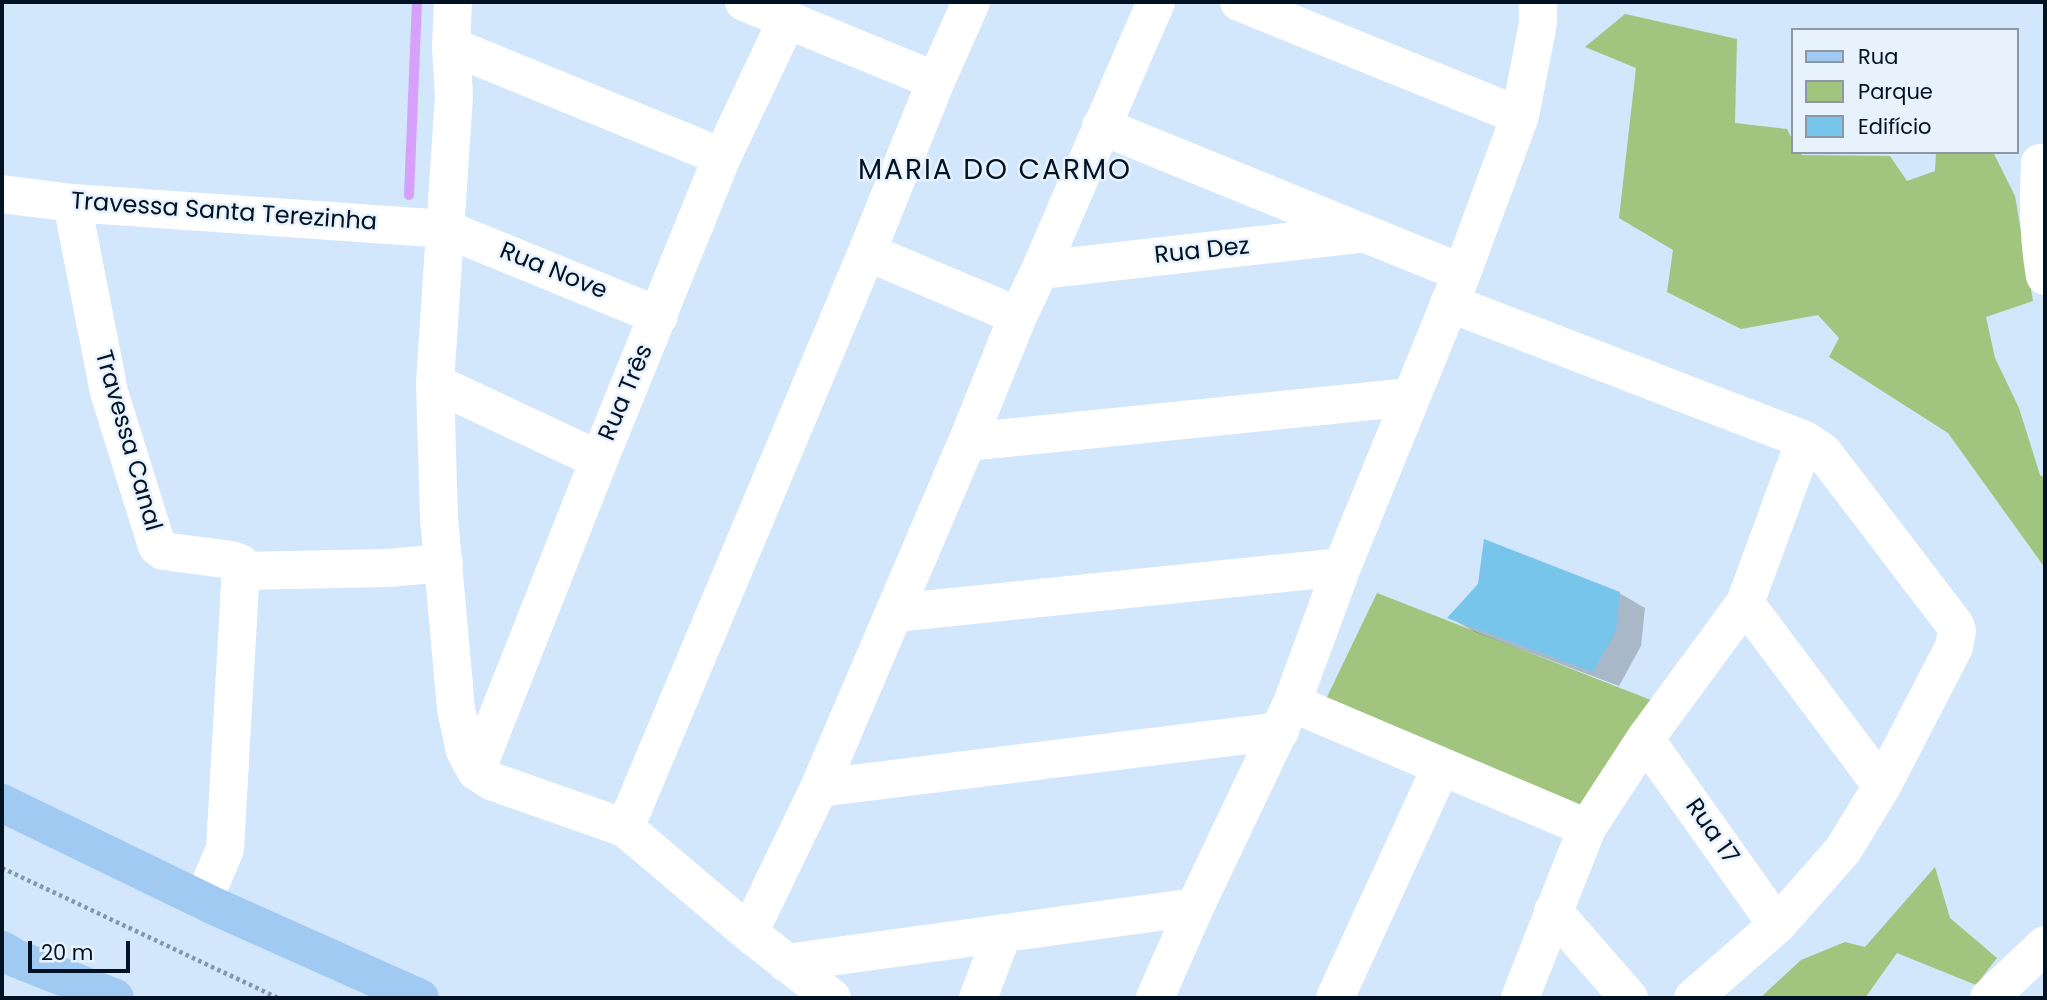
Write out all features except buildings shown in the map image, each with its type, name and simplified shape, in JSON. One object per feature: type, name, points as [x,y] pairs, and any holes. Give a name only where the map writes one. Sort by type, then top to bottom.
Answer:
[{"type":"main road","points":[[2,803],[203,901],[420,998]]},
{"type":"main road","points":[[2,950],[99,995]]},
{"type":"street","points":[[453,2],[451,46],[454,96],[435,383],[439,518],[456,709],[466,751],[477,771],[491,781],[625,828],[749,933],[832,998]]},
{"type":"street","points":[[744,2],[936,81]]},
{"type":"street","points":[[625,828],[971,2]]},
{"type":"street","points":[[749,933],[819,788],[1018,316],[1156,2]]},
{"type":"street","points":[[1239,2],[1520,116]]},
{"type":"street","points":[[1155,998],[1195,907],[1286,717],[1342,566],[1456,288],[1520,116],[1538,23],[1538,2]]},
{"type":"street","name":"Rua Três","points":[[477,771],[722,157],[787,20]]},
{"type":"street","points":[[451,46],[722,157]]},
{"type":"street","points":[[1101,126],[1363,234],[1456,288],[1805,440],[1834,463],[1951,618],[1957,631],[1954,647],[1882,786],[1837,859],[1777,925],[1693,998]]},
{"type":"street","points":[[2034,157],[2040,248],[2045,276]]},
{"type":"street","name":"Travessa Santa Terezinha","points":[[2,194],[72,203],[446,229]]},
{"type":"street","name":"Travessa Canal","points":[[72,203],[109,392],[157,546],[163,551],[236,561],[240,563],[241,571]]},
{"type":"street","name":"Rua Nove","points":[[446,229],[659,316]]},
{"type":"street","name":"Rua Dez","points":[[1040,270],[1363,234]]},
{"type":"street","points":[[867,252],[1018,316]]},
{"type":"street","points":[[435,383],[599,460]]},
{"type":"street","points":[[967,442],[1410,397]]},
{"type":"street","points":[[1520,998],[1587,828],[1645,738],[1745,603],[1805,440]]},
{"type":"street","points":[[203,901],[225,849],[241,571],[444,564]]},
{"type":"street","points":[[894,613],[1342,566]]},
{"type":"street","points":[[1745,603],[1882,786]]},
{"type":"street","points":[[819,788],[1286,717],[1441,767],[1587,828]]},
{"type":"street","name":"Rua 17","points":[[1645,738],[1777,925]]},
{"type":"street","points":[[1335,998],[1441,767]]},
{"type":"street","points":[[786,963],[1195,907]]},
{"type":"street","points":[[1553,911],[1629,998]]},
{"type":"street","points":[[978,998],[1003,933]]},
{"type":"street","points":[[1989,998],[2045,945]]},
{"type":"path","points":[[2,868],[278,998]]},
{"type":"green space","points":[[1625,14],[1737,39],[1735,123],[1787,129],[1792,139],[1792,154],[1890,156],[1907,181],[1935,171],[1936,154],[1994,154],[2015,196],[2033,301],[1986,317],[1995,358],[2019,408],[2040,475],[2045,478],[2045,568],[1948,433],[1829,357],[1839,338],[1818,315],[1741,329],[1667,292],[1673,250],[1619,218],[1636,68],[1585,47]]},
{"type":"green space","points":[[1377,593],[1656,702],[1582,809],[1326,699]]},
{"type":"green space","points":[[1935,867],[1950,918],[1997,958],[1976,985],[1897,953],[1865,998],[1760,998],[1801,960],[1845,942],[1865,947]]},
{"type":"waterway","points":[[409,195],[417,2]]},
{"type":"district","name":"MARIA DO CARMO","points":[[995,172]]}]
